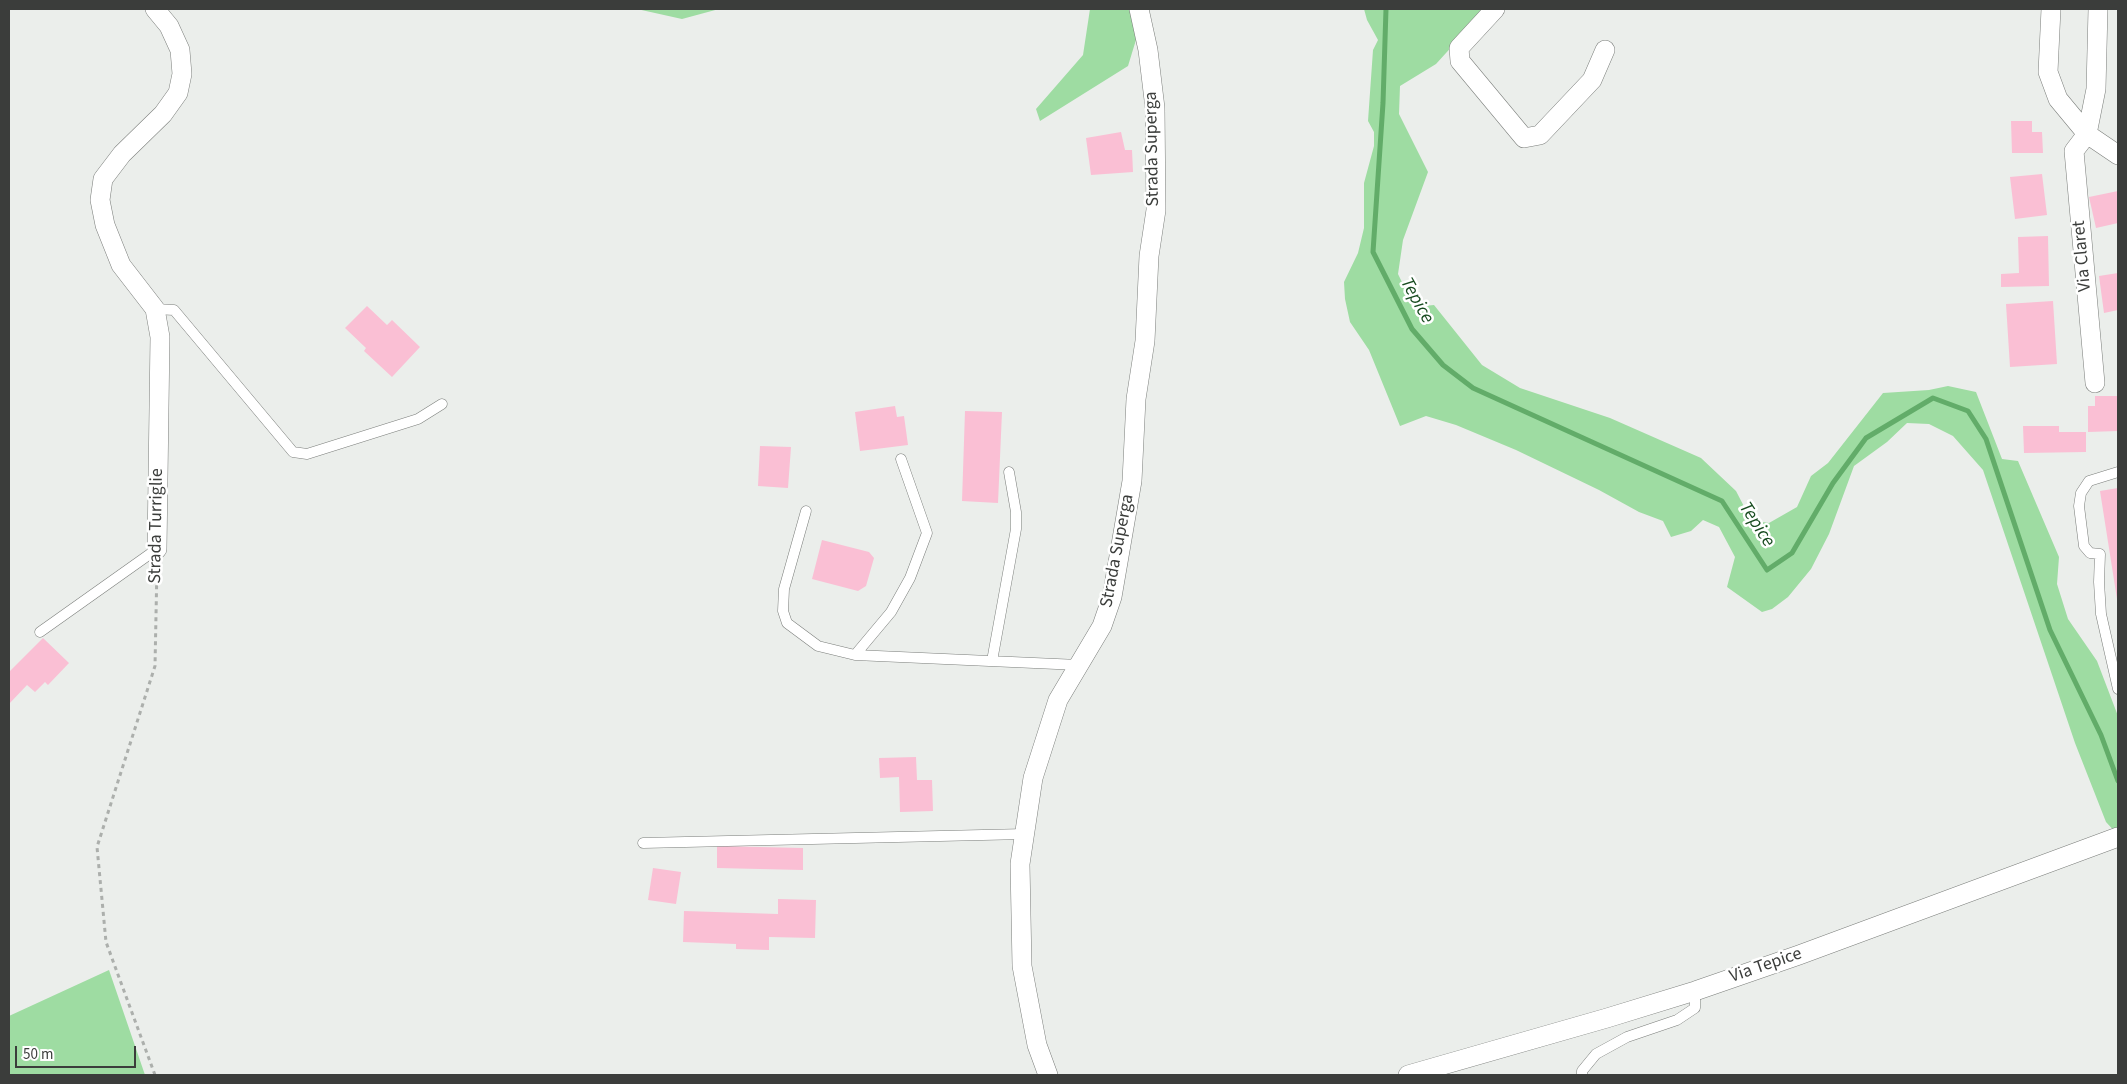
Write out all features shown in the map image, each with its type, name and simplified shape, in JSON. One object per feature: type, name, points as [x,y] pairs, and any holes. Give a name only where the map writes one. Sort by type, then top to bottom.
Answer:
[{"type":"street","name":"Strada Turriglie","points":[[155,9],[169,26],[180,50],[182,74],[178,93],[163,114],[122,154],[103,179],[100,200],[105,225],[121,265],[155,309],[160,337],[157,549]]},
{"type":"street","name":"Strada Superga","points":[[1048,1075],[1037,1045],[1022,966],[1020,864],[1033,778],[1058,700],[1102,626],[1112,597],[1132,482],[1136,399],[1145,341],[1149,256],[1156,210],[1155,108],[1148,50],[1139,9]]},
{"type":"street","points":[[1496,9],[1459,48],[1460,61],[1524,138],[1540,135],[1592,80],[1605,50]]},
{"type":"street","points":[[2051,9],[2048,72],[2058,99],[2087,134],[2118,155]]},
{"type":"street","points":[[2087,134],[2096,90],[2098,9]]},
{"type":"street","name":"Via Claret","points":[[2087,134],[2074,151],[2095,383]]},
{"type":"street","name":"Via Tepice","points":[[1408,1075],[1598,1021],[1695,991],[1799,955],[2118,837]]},
{"type":"lane","points":[[155,309],[174,310],[294,452],[307,454],[409,422],[418,419],[442,404]]},
{"type":"lane","points":[[855,655],[891,612],[910,578],[927,533],[901,459]]},
{"type":"lane","points":[[992,661],[1016,529],[1016,512],[1009,472]]},
{"type":"lane","points":[[2118,472],[2089,482],[2081,492],[2079,506],[2084,546],[2090,553],[2100,554],[2101,614],[2118,689]]},
{"type":"lane","points":[[806,511],[784,589],[783,611],[787,623],[818,646],[855,655],[1079,665]]},
{"type":"lane","points":[[40,632],[157,549]]},
{"type":"lane","points":[[643,843],[1025,834]]},
{"type":"lane","points":[[1582,1075],[1582,1071],[1596,1054],[1626,1037],[1677,1020],[1694,1008],[1695,991]]},
{"type":"path","name":"Strada Turriglie","points":[[155,1075],[106,942],[97,847],[155,666],[157,549]]},
{"type":"green space","points":[[637,9],[719,9],[682,19]]},
{"type":"green space","points":[[1090,9],[1133,9],[1139,30],[1128,66],[1040,121],[1036,109],[1083,55]]},
{"type":"green space","points":[[1364,9],[1486,9],[1436,64],[1400,86],[1399,114],[1428,172],[1403,240],[1398,274],[1414,307],[1434,305],[1482,365],[1520,388],[1610,418],[1701,458],[1736,491],[1751,520],[1769,523],[1797,507],[1811,476],[1828,463],[1883,393],[1929,390],[1948,386],[1976,392],[2002,459],[2018,461],[2059,557],[2057,584],[2068,619],[2097,661],[2118,716],[2118,835],[2106,822],[2075,743],[1983,470],[1953,436],[1929,424],[1907,423],[1887,442],[1854,466],[1829,534],[1811,569],[1788,597],[1772,609],[1762,612],[1727,587],[1735,557],[1719,527],[1703,520],[1691,531],[1671,537],[1663,521],[1639,512],[1599,490],[1516,450],[1456,425],[1426,416],[1400,426],[1369,350],[1350,322],[1345,299],[1344,282],[1358,253],[1364,228],[1364,183],[1374,146],[1374,132],[1368,121],[1373,50],[1378,40],[1367,20]]},
{"type":"green space","points":[[109,970],[145,1075],[9,1075],[9,1016]]},
{"type":"building","points":[[2011,121],[2032,121],[2032,132],[2042,132],[2043,153],[2012,153]]},
{"type":"building","points":[[1121,132],[1125,150],[1132,150],[1133,172],[1091,175],[1086,138]]},
{"type":"building","points":[[2042,174],[2047,215],[2015,219],[2010,177]]},
{"type":"building","points":[[2118,191],[2118,223],[2096,228],[2089,197]]},
{"type":"building","points":[[2048,236],[2049,286],[2001,287],[2001,274],[2019,273],[2018,237]]},
{"type":"building","points":[[2118,273],[2118,310],[2104,313],[2099,276]]},
{"type":"building","points":[[2053,301],[2057,364],[2010,367],[2006,304]]},
{"type":"building","points":[[367,306],[387,325],[392,320],[420,347],[392,377],[364,351],[366,348],[345,328]]},
{"type":"building","points":[[2095,396],[2118,396],[2118,431],[2088,432],[2088,406],[2095,406]]},
{"type":"building","points":[[895,406],[897,417],[904,416],[908,445],[860,451],[855,412]]},
{"type":"building","points":[[965,411],[1002,412],[998,503],[962,501]]},
{"type":"building","points":[[2023,426],[2059,426],[2059,432],[2086,432],[2086,452],[2024,453]]},
{"type":"building","points":[[760,446],[791,447],[788,488],[758,486]]},
{"type":"building","points":[[2118,488],[2118,599],[2117,599],[2100,491]]},
{"type":"building","points":[[822,540],[869,552],[874,558],[866,586],[858,591],[812,579]]},
{"type":"building","points":[[43,638],[69,663],[48,685],[45,682],[35,692],[27,685],[9,704],[9,672]]},
{"type":"building","points":[[916,757],[917,780],[932,780],[933,811],[900,812],[899,777],[880,778],[879,758]]},
{"type":"building","points":[[717,846],[803,848],[803,870],[717,868]]},
{"type":"building","points":[[653,868],[681,872],[676,904],[648,900]]},
{"type":"building","points":[[778,899],[816,900],[815,938],[769,937],[769,950],[736,949],[736,944],[683,942],[684,911],[778,914]]},
{"type":"waterway","name":"Tepice","points":[[1386,9],[1383,103],[1373,252],[1412,329],[1443,365],[1473,388],[1722,501],[1767,570],[1792,553],[1833,483],[1866,438],[1933,398],[1968,411],[1986,439],[2050,630],[2101,735],[2118,781]]}]
